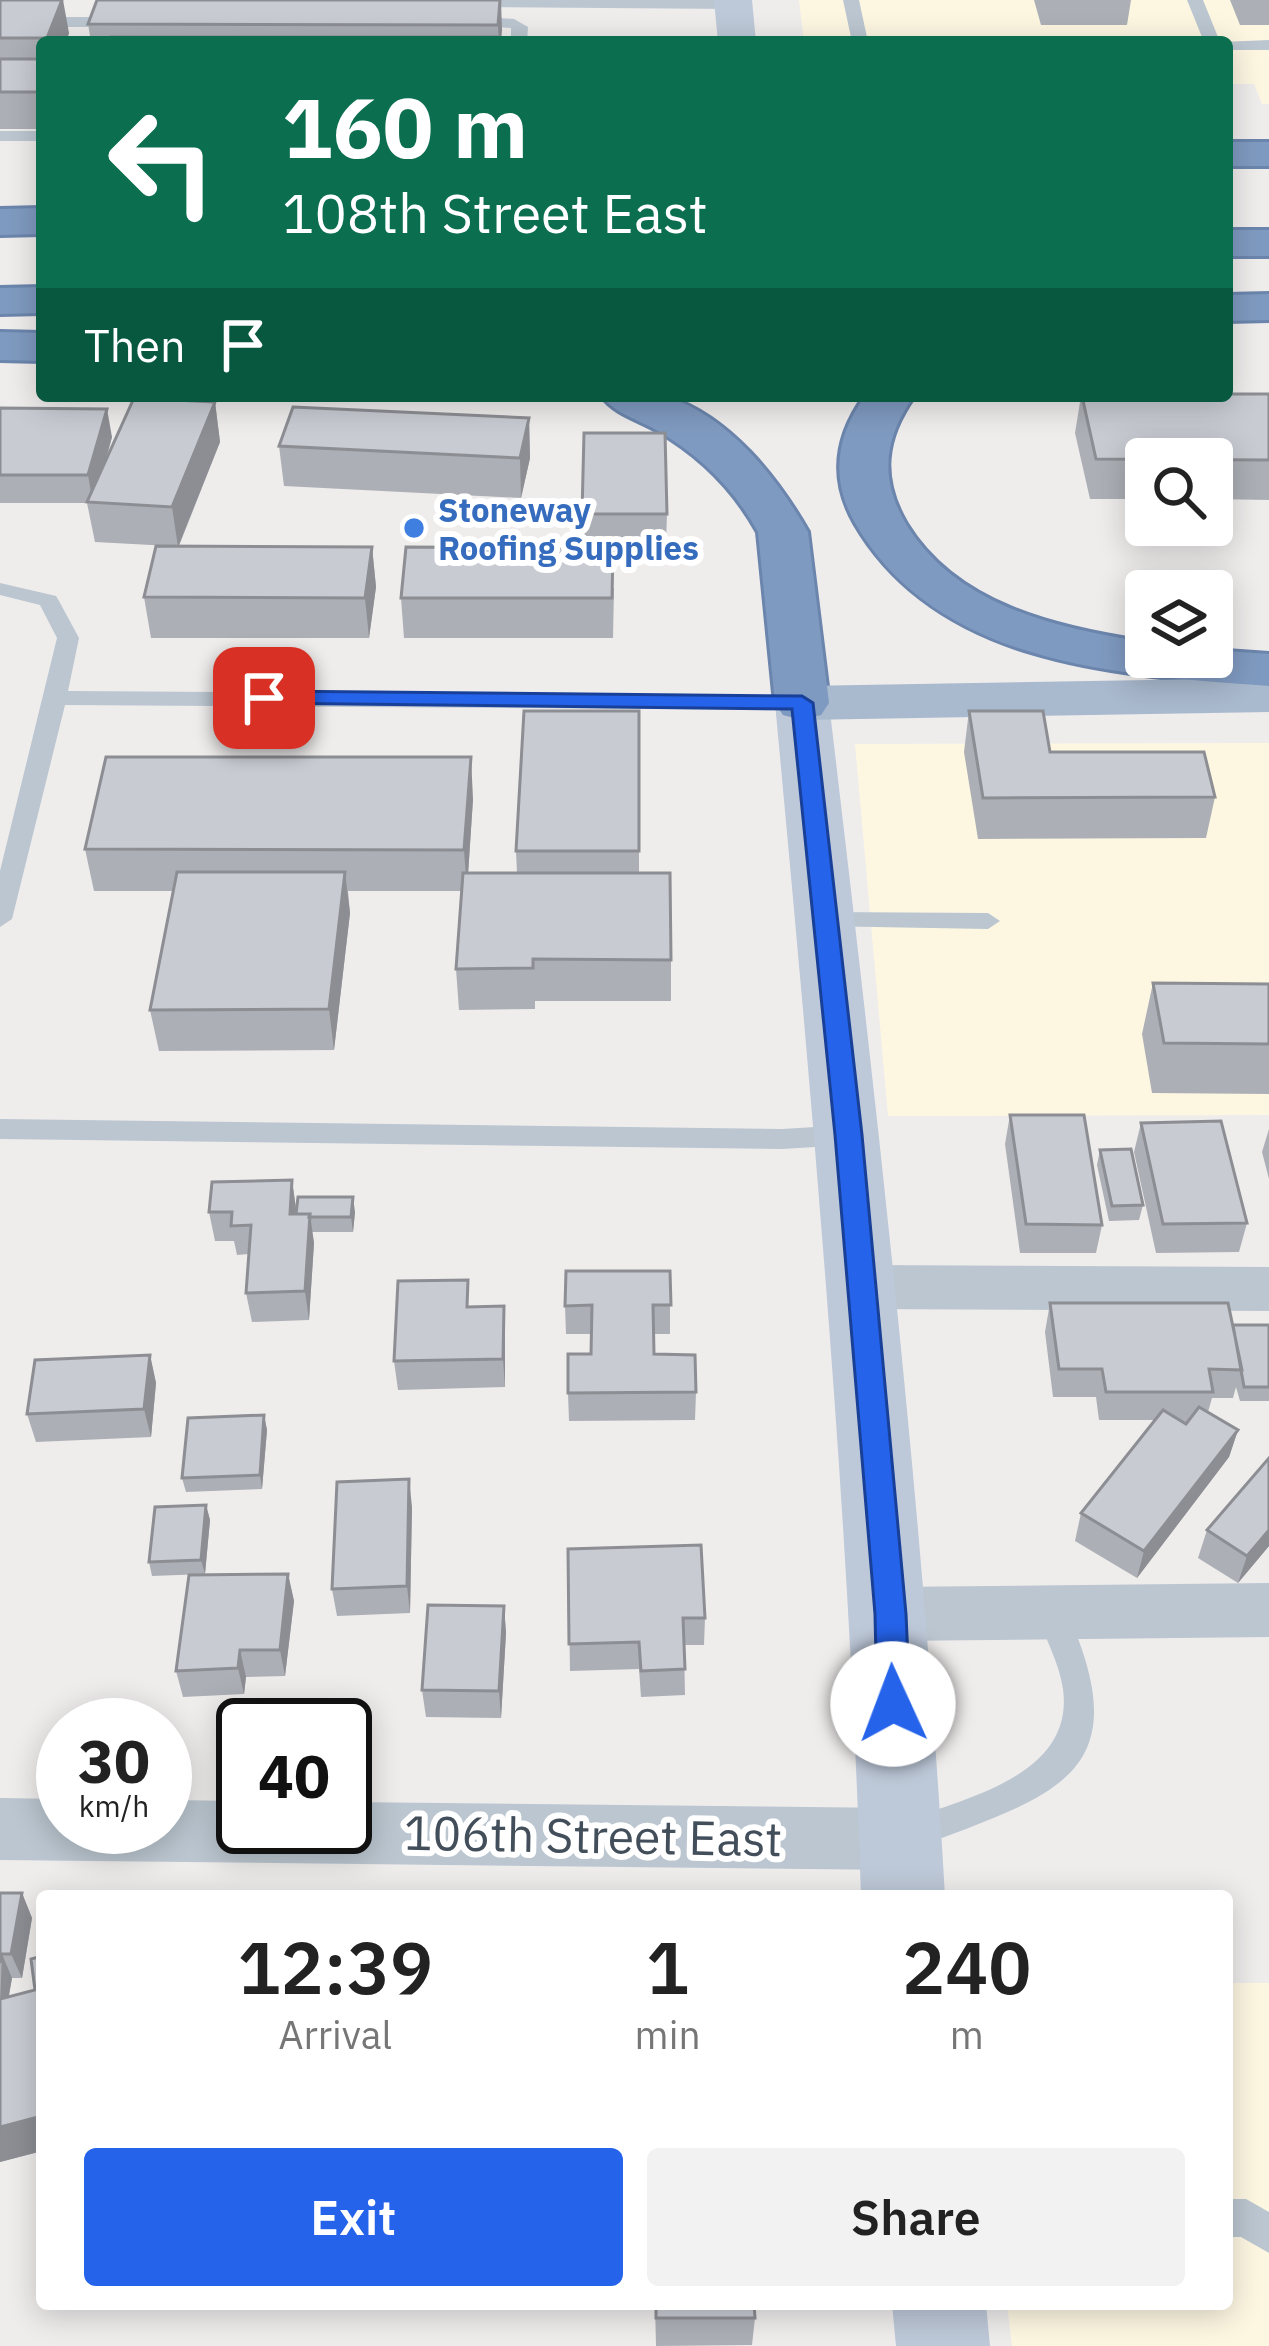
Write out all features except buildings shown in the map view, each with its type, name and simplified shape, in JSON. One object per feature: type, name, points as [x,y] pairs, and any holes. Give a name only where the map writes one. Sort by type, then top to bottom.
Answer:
[{"type":"highway","points":[[1233,154],[1269,154]]},
{"type":"highway","points":[[0,223],[36,221]]},
{"type":"highway","points":[[1233,243],[1269,243]]},
{"type":"highway","points":[[0,250],[36,250]]},
{"type":"highway","points":[[1233,288],[1269,288]]},
{"type":"highway","points":[[0,301],[36,300]]},
{"type":"highway","points":[[1233,308],[1269,307]]},
{"type":"highway","points":[[0,346],[36,347]]},
{"type":"highway","points":[[637,402],[694,432],[761,490],[783,532],[802,703]]},
{"type":"highway","points":[[885,402],[869,423],[861,463],[863,482],[875,517],[901,555],[942,591],[991,620],[1051,641],[1178,663],[1269,670]]},
{"type":"main road","points":[[802,703],[1269,695]]},
{"type":"street","points":[[802,703],[848,1135],[890,1614],[901,1868]]},
{"type":"street","points":[[861,1287],[1269,1288]]},
{"type":"street","points":[[890,1614],[1269,1610]]},
{"type":"street","name":"106th Street East","points":[[0,1829],[901,1868]]},
{"type":"street","points":[[940,2310],[943,2346]]},
{"type":"lane","points":[[851,0],[859,36]]},
{"type":"lane","points":[[1195,0],[1210,36]]},
{"type":"lane","points":[[444,2],[734,15]]},
{"type":"lane","points":[[459,21],[514,24],[520,27],[519,36]]},
{"type":"lane","points":[[0,22],[138,22]]},
{"type":"lane","points":[[1233,45],[1269,45]]},
{"type":"lane","points":[[0,136],[36,136]]},
{"type":"lane","points":[[0,589],[38,596],[57,609],[68,638],[58,698],[0,919]]},
{"type":"lane","points":[[58,698],[802,703]]},
{"type":"lane","points":[[826,920],[988,921]]},
{"type":"lane","points":[[0,1129],[848,1135]]},
{"type":"lane","points":[[901,1868],[1048,1775],[1072,1753],[1081,1724],[1078,1688],[1050,1609]]},
{"type":"lane","points":[[1233,2218],[1246,2218],[1269,2234]]},
{"type":"shaded area","points":[[799,0],[1269,0],[1269,104],[1262,104],[1254,84],[1233,84],[1233,36],[803,36]]},
{"type":"shaded area","points":[[1269,743],[1269,1115],[888,1116],[855,744]]},
{"type":"shaded area","points":[[1233,1983],[1269,1983],[1269,2346],[1012,2346],[1008,2310],[1233,2310]]},
{"type":"place","name":"Stoneway Roofing Supplies","points":[[414,528]]},
{"type":"route","points":[[264,698],[802,703],[848,1135],[890,1614],[893,1704]]}]
